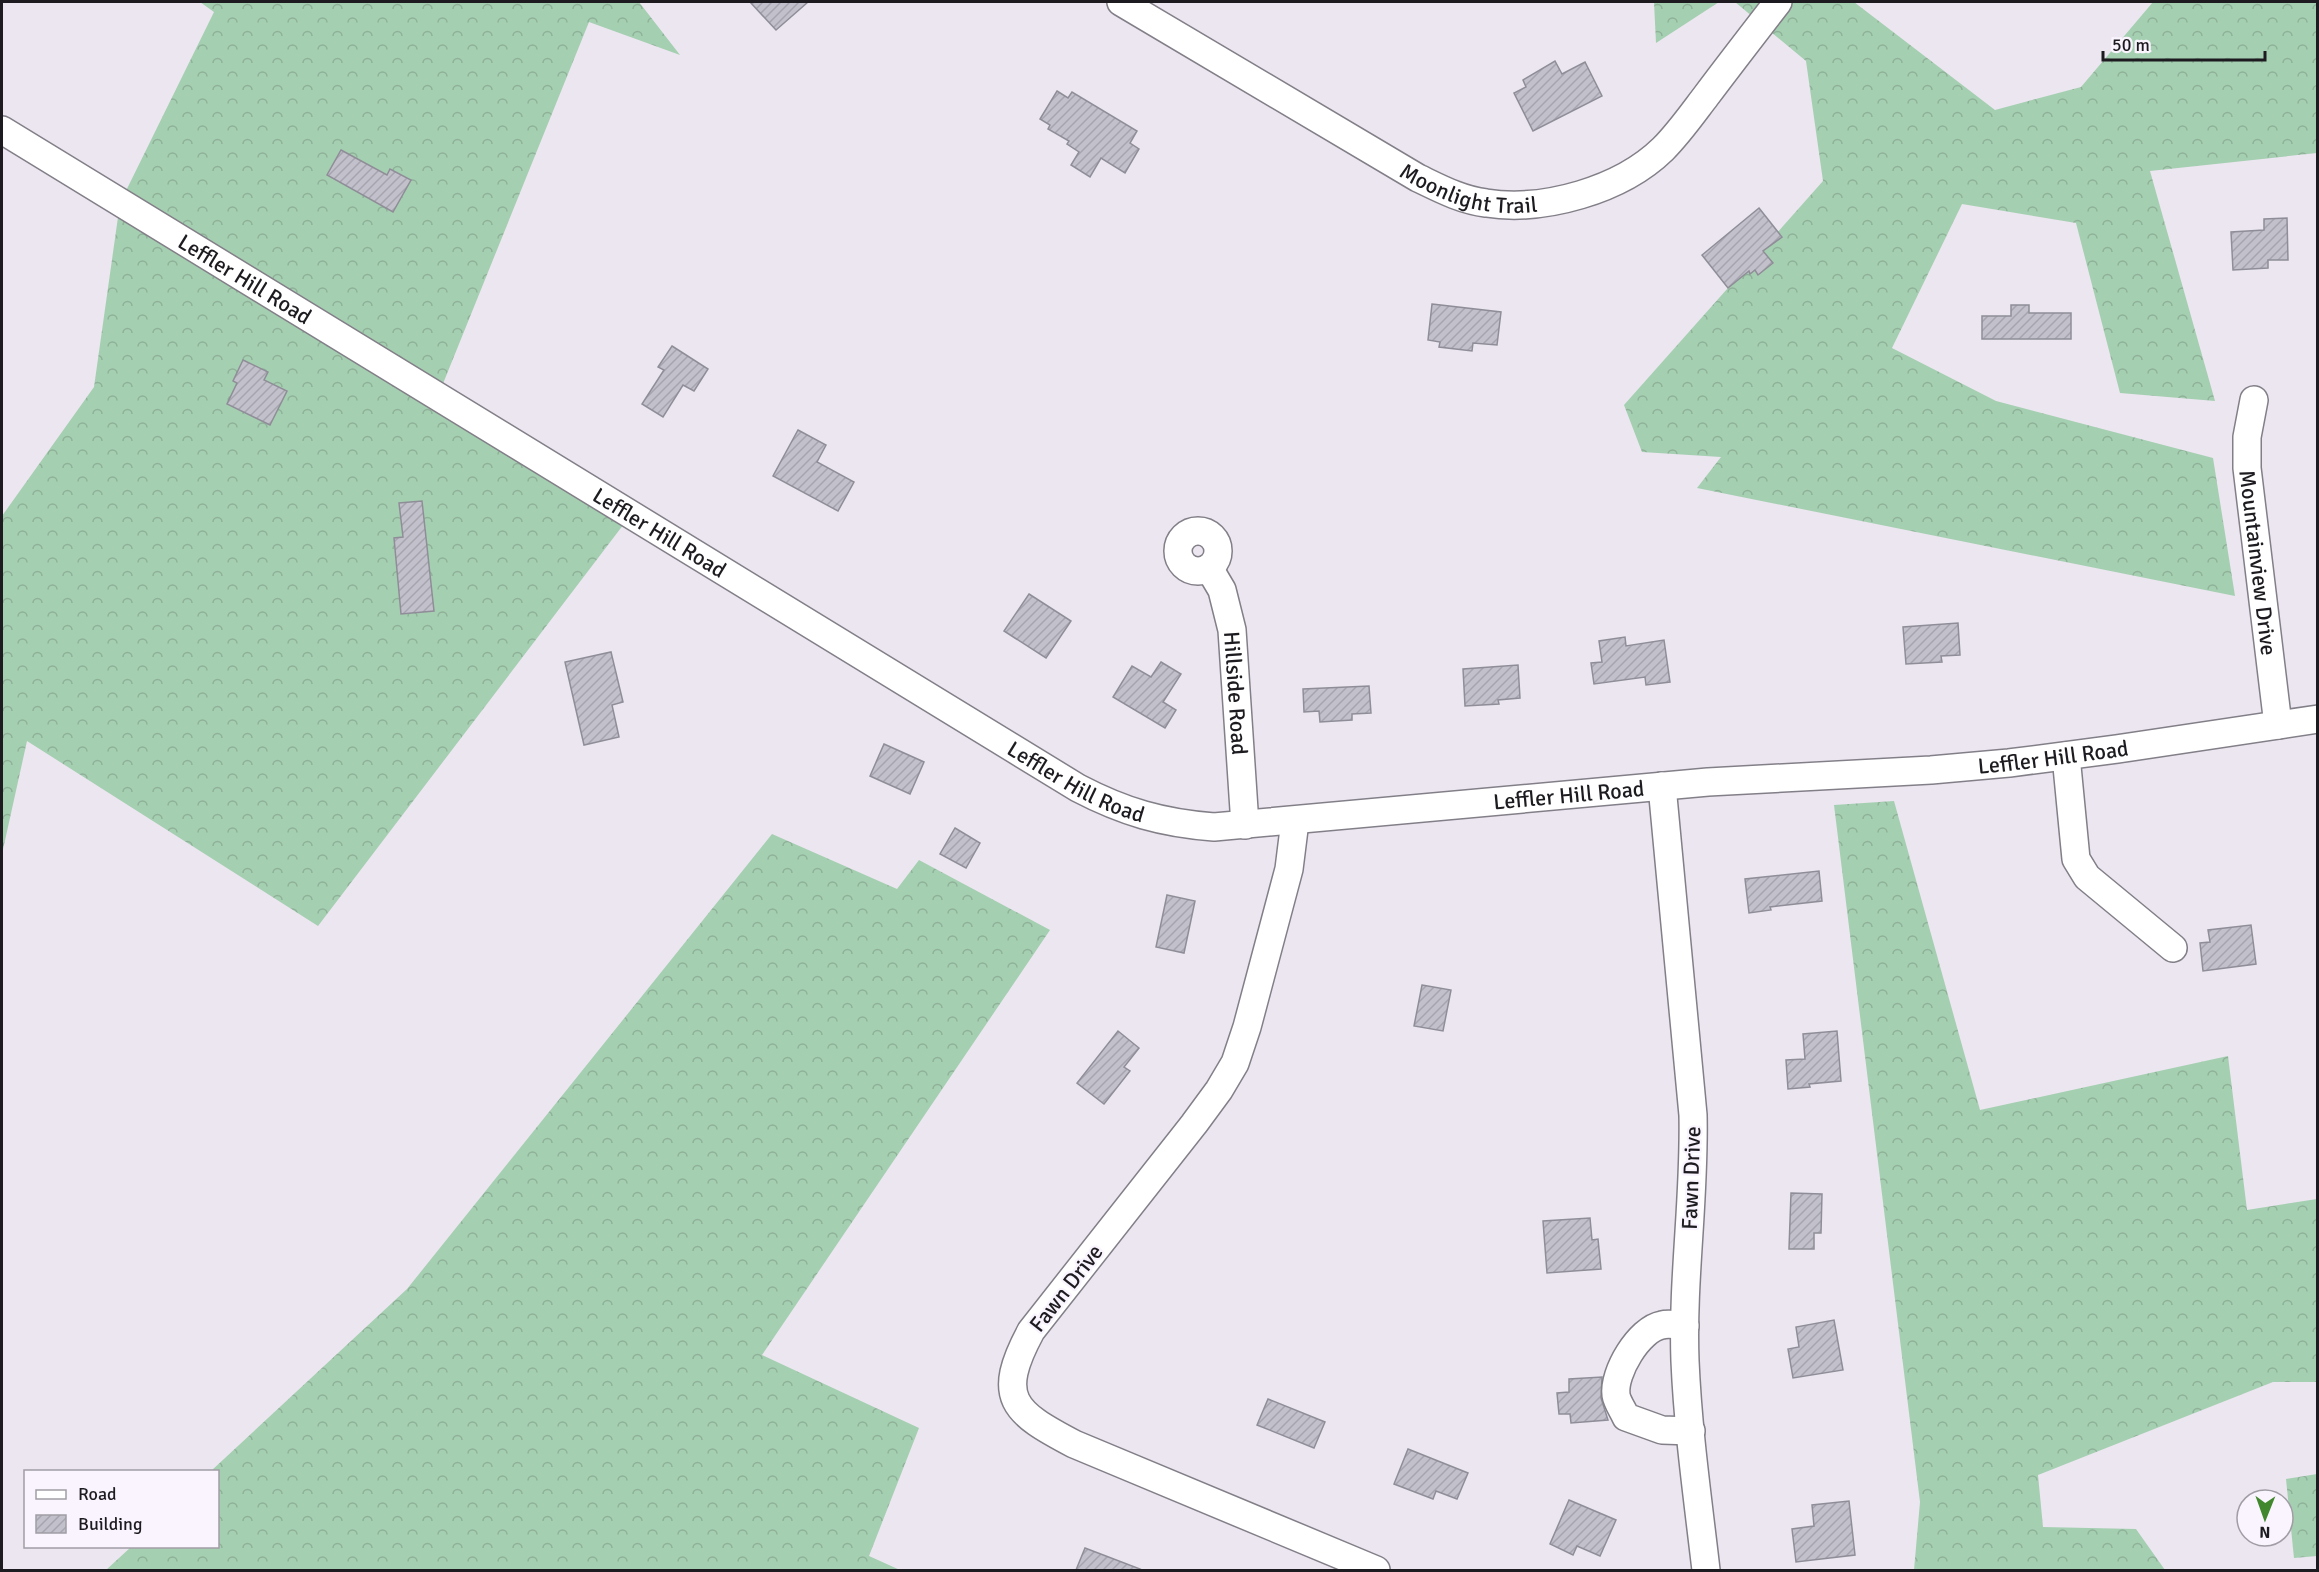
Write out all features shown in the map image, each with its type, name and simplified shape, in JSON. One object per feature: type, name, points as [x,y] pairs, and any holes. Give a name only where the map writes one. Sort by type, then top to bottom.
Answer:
[{"type":"street","name":"Moonlight Trail","points":[[1121,2],[1418,178],[1453,195],[1485,203],[1522,205],[1556,201],[1593,191],[1627,175],[1663,150],[1778,2]]},
{"type":"street","name":"Leffler Hill Road","points":[[2,130],[1078,788],[1112,805],[1157,820],[1180,825],[1245,825],[1662,786],[1931,770],[2066,756],[2318,719]]},
{"type":"street","name":"Mountainview Drive","points":[[2253,400],[2247,437],[2247,468],[2278,725]]},
{"type":"street","name":"Hillside Road","points":[[1209,568],[1222,590],[1232,630],[1245,825]]},
{"type":"street","points":[[2066,756],[2076,860],[2087,877],[2173,948]]},
{"type":"street","name":"Fawn Drive","points":[[1662,786],[1693,1115],[1694,1158],[1688,1250],[1685,1360],[1690,1431],[1706,1570]]},
{"type":"street","name":"Fawn Drive","points":[[1296,821],[1289,869],[1247,1027],[1235,1063],[1194,1124],[1031,1331],[1019,1352],[1013,1377],[1012,1396],[1025,1414],[1045,1429],[1074,1444],[1377,1570]]},
{"type":"street","points":[[1685,1326],[1661,1324],[1640,1337],[1618,1376],[1616,1395],[1626,1417],[1662,1430],[1690,1431]]},
{"type":"green space","points":[[200,2],[639,2],[680,55],[589,22],[438,396],[630,516],[318,926],[27,741],[2,854],[2,516],[94,387],[120,203],[214,12]]},
{"type":"green space","points":[[1654,2],[1719,2],[1656,43]]},
{"type":"green space","points":[[1735,2],[1854,2],[1995,110],[2081,87],[2153,2],[2317,2],[2317,153],[2150,171],[2215,401],[2120,393],[2076,223],[1962,204],[1892,348],[1996,401],[2213,458],[2235,596],[1697,488],[1721,457],[1642,452],[1624,405],[1823,181],[1806,61]]},
{"type":"green space","points":[[1894,801],[1980,1110],[2228,1056],[2247,1210],[2317,1199],[2317,1382],[2273,1382],[2038,1475],[2043,1527],[2136,1529],[2165,1570],[1914,1570],[1920,1502],[1834,805]]},
{"type":"green space","points":[[772,834],[897,889],[919,860],[1050,930],[762,1355],[919,1428],[869,1556],[900,1570],[106,1570],[130,1548],[219,1548],[219,1470],[212,1470],[407,1289]]},
{"type":"green space","points":[[2317,1474],[2317,1556],[2294,1558],[2295,1488],[2287,1488],[2286,1479]]},
{"type":"building","points":[[750,2],[808,2],[776,30]]},
{"type":"building","points":[[1555,61],[1562,74],[1585,62],[1602,96],[1533,131],[1514,93],[1526,87],[1523,80]]},
{"type":"building","points":[[1057,91],[1068,98],[1072,92],[1137,131],[1130,143],[1139,149],[1125,173],[1101,158],[1090,177],[1071,165],[1079,152],[1067,144],[1069,141],[1048,129],[1050,125],[1040,119]]},
{"type":"building","points":[[341,150],[387,175],[390,169],[411,180],[393,212],[327,175]]},
{"type":"building","points":[[1759,208],[1782,237],[1763,251],[1773,263],[1758,275],[1755,270],[1750,274],[1749,271],[1728,288],[1702,255]]},
{"type":"building","points":[[2287,218],[2288,260],[2268,260],[2268,268],[2233,270],[2231,232],[2264,230],[2264,219]]},
{"type":"building","points":[[1432,304],[1501,312],[1497,345],[1473,343],[1472,351],[1439,347],[1440,342],[1428,340]]},
{"type":"building","points":[[2011,305],[2029,305],[2029,313],[2071,313],[2071,339],[1982,339],[1982,316],[2011,316]]},
{"type":"building","points":[[672,346],[708,369],[694,391],[683,385],[663,417],[642,404],[664,370],[658,367]]},
{"type":"building","points":[[243,360],[268,372],[264,380],[287,391],[270,425],[227,404],[237,383],[233,381]]},
{"type":"building","points":[[798,430],[826,445],[817,462],[854,482],[838,511],[773,476]]},
{"type":"building","points":[[422,501],[434,611],[401,614],[394,538],[403,537],[399,503]]},
{"type":"building","points":[[1029,594],[1071,621],[1046,658],[1004,631]]},
{"type":"building","points":[[1958,623],[1960,655],[1941,656],[1942,662],[1906,664],[1903,627]]},
{"type":"building","points":[[1625,637],[1626,646],[1664,640],[1670,682],[1646,685],[1645,677],[1594,684],[1591,663],[1602,662],[1599,641]]},
{"type":"building","points":[[611,652],[623,702],[612,705],[619,737],[584,745],[565,662]]},
{"type":"building","points":[[1161,662],[1181,674],[1163,702],[1176,710],[1165,728],[1113,697],[1132,666],[1151,677]]},
{"type":"building","points":[[1518,665],[1520,698],[1498,700],[1499,704],[1465,706],[1463,669]]},
{"type":"building","points":[[1369,686],[1371,713],[1352,714],[1352,720],[1320,722],[1319,711],[1304,712],[1303,689]]},
{"type":"building","points":[[884,744],[924,762],[910,794],[870,776]]},
{"type":"building","points":[[955,828],[980,843],[966,868],[940,854]]},
{"type":"building","points":[[1819,871],[1822,901],[1770,907],[1771,910],[1749,913],[1745,879]]},
{"type":"building","points":[[1167,895],[1195,901],[1184,953],[1156,947]]},
{"type":"building","points":[[2251,925],[2256,964],[2203,971],[2200,943],[2210,942],[2208,930]]},
{"type":"building","points":[[1422,985],[1451,990],[1443,1031],[1414,1026]]},
{"type":"building","points":[[1118,1031],[1139,1048],[1124,1067],[1130,1071],[1104,1104],[1077,1083]]},
{"type":"building","points":[[1837,1031],[1841,1081],[1809,1084],[1810,1087],[1788,1089],[1786,1060],[1805,1059],[1803,1034]]},
{"type":"building","points":[[1791,1193],[1822,1194],[1821,1233],[1814,1233],[1814,1249],[1789,1249]]},
{"type":"building","points":[[1590,1218],[1592,1240],[1598,1239],[1601,1269],[1547,1273],[1543,1221]]},
{"type":"building","points":[[1834,1320],[1843,1370],[1793,1378],[1788,1349],[1799,1347],[1796,1327]]},
{"type":"building","points":[[1602,1377],[1601,1398],[1608,1420],[1571,1423],[1570,1414],[1559,1414],[1557,1393],[1569,1392],[1569,1379]]},
{"type":"building","points":[[1268,1399],[1325,1422],[1314,1448],[1257,1425]]},
{"type":"building","points":[[1408,1449],[1468,1473],[1457,1499],[1436,1491],[1433,1499],[1394,1484]]},
{"type":"building","points":[[1569,1500],[1616,1520],[1600,1556],[1577,1546],[1573,1555],[1550,1544]]},
{"type":"building","points":[[1849,1501],[1855,1555],[1796,1562],[1792,1529],[1814,1526],[1812,1505]]},
{"type":"building","points":[[1085,1548],[1140,1569],[1076,1570]]}]
